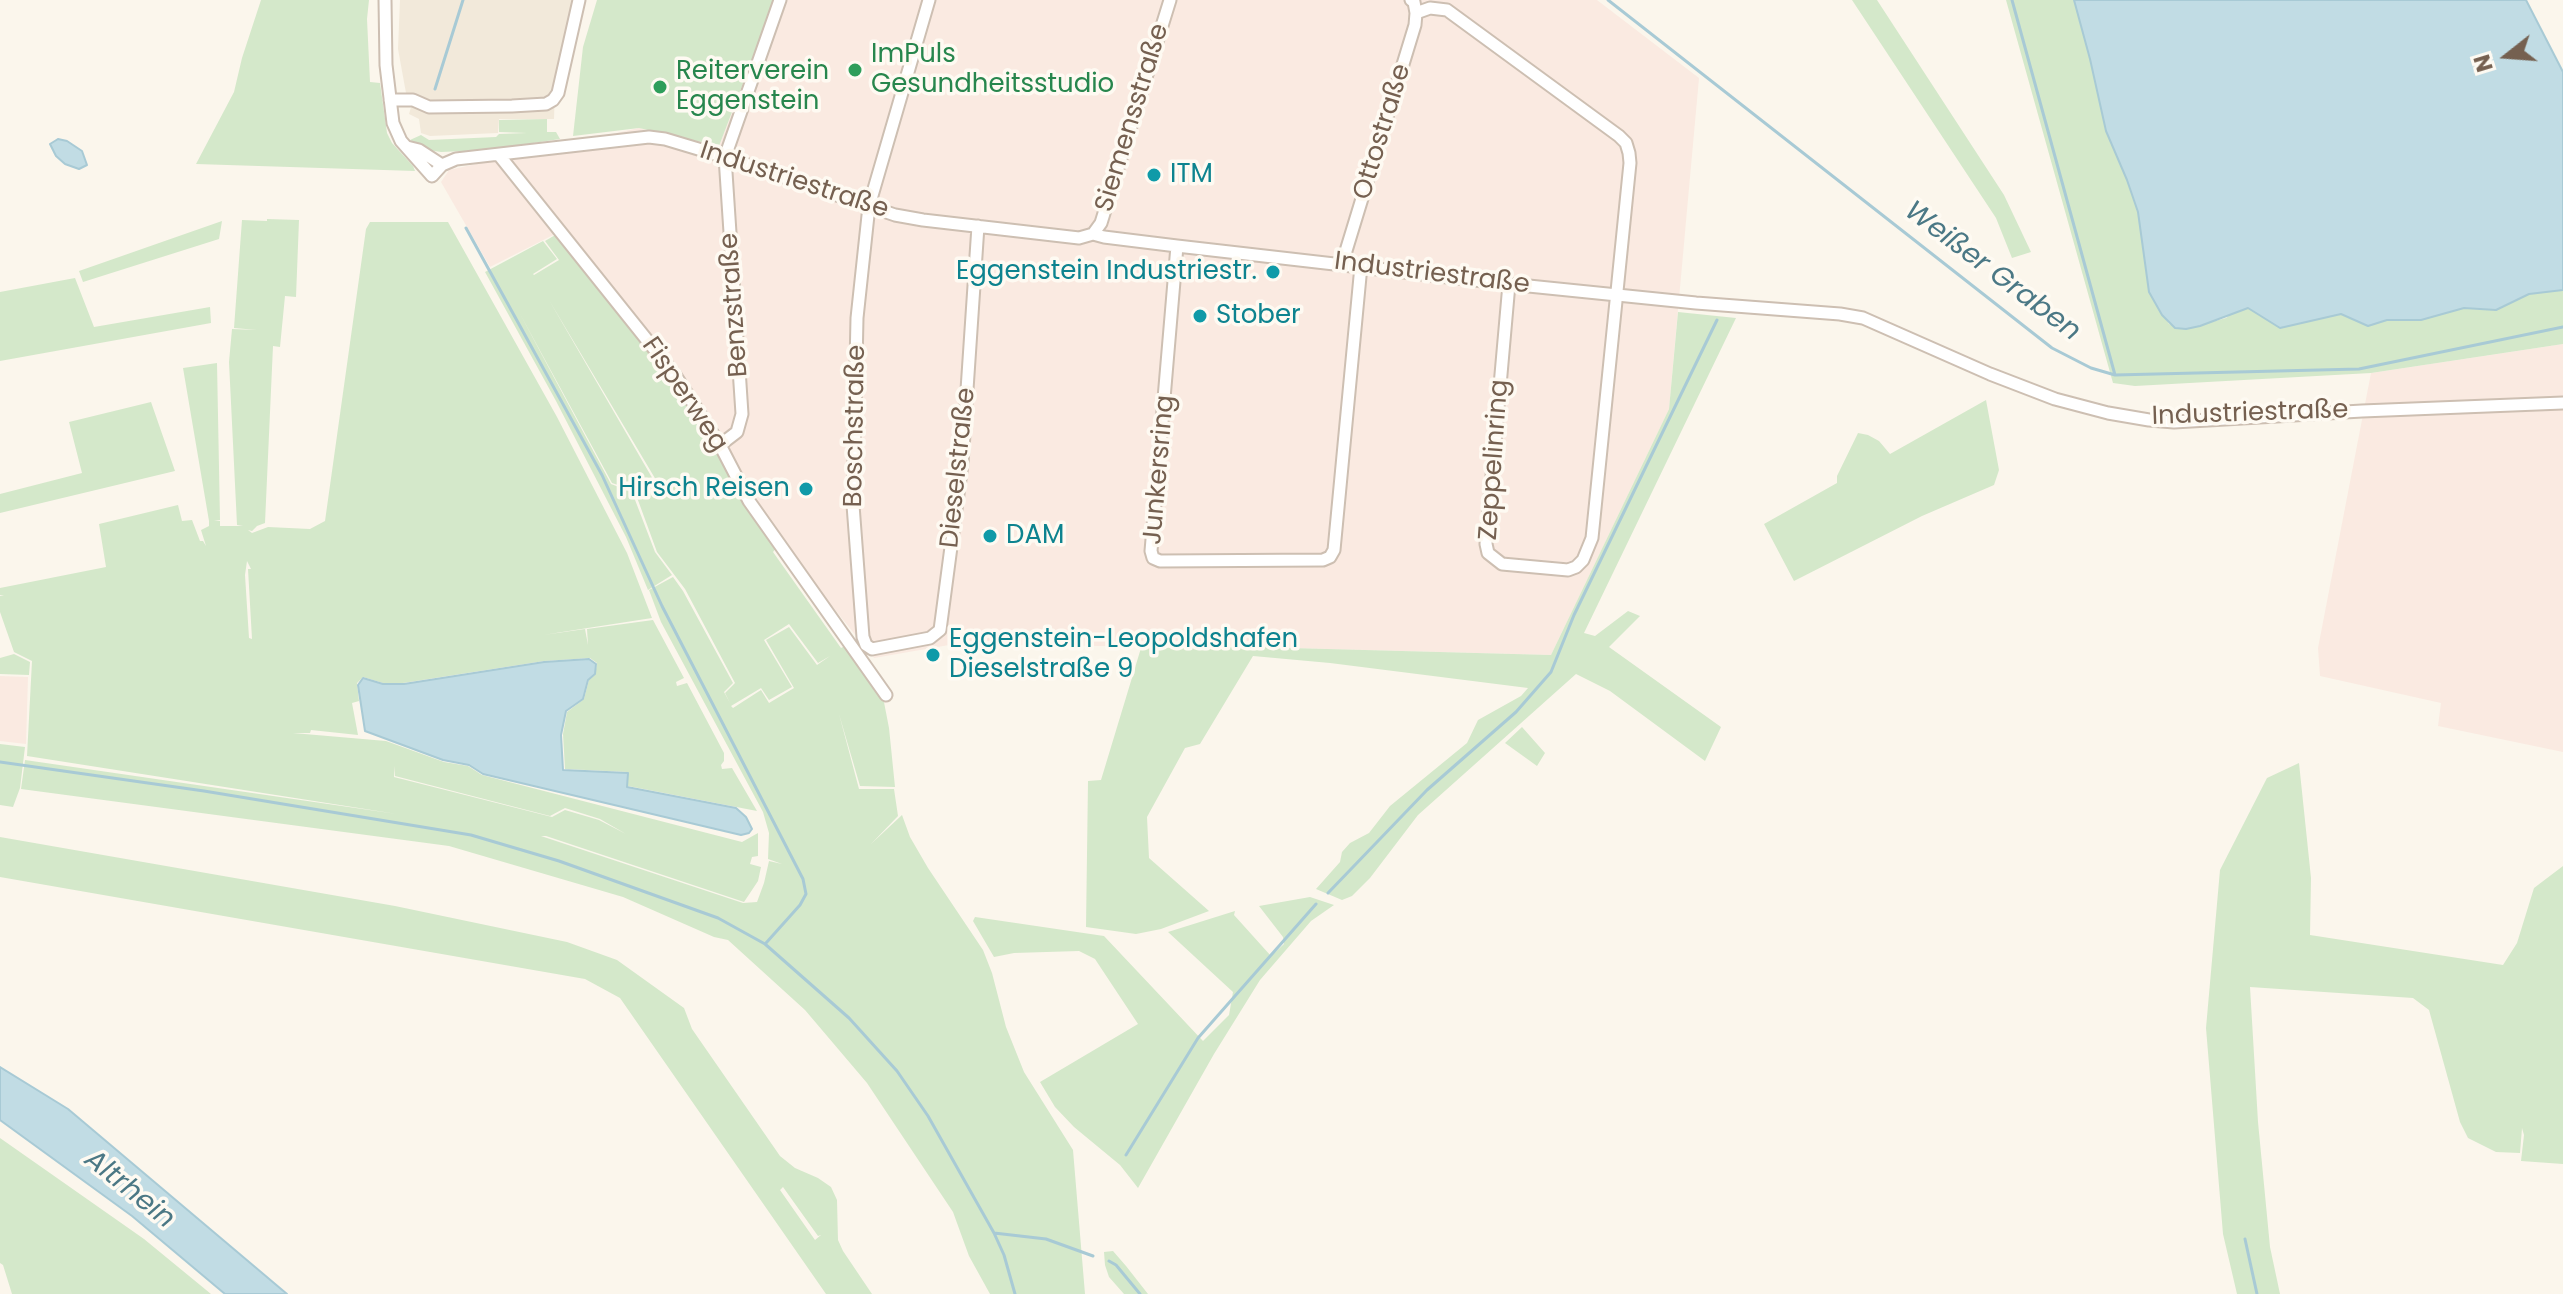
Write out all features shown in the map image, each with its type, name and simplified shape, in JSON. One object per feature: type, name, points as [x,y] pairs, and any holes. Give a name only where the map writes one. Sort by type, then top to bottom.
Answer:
[{"type":"street","points":[[385,0],[386,65],[396,134],[432,176],[442,165],[456,159],[499,155]]},
{"type":"street","points":[[390,100],[413,100],[429,107],[546,104],[558,93],[579,0]]},
{"type":"street","points":[[725,157],[780,0]]},
{"type":"street","name":"Boschstraße","points":[[866,645],[853,484],[857,318],[869,206],[929,0]]},
{"type":"street","name":"Siemensstraße","points":[[1093,234],[1101,223],[1170,0]]},
{"type":"street","points":[[1411,0],[1416,13]]},
{"type":"street","name":"Zeppelinring","points":[[1416,13],[1430,8],[1447,10],[1626,143],[1630,163],[1592,538],[1588,552],[1576,567],[1568,570],[1502,564],[1488,553],[1486,544],[1509,284]]},
{"type":"street","name":"Ottostraße","points":[[1342,264],[1398,84],[1416,13]]},
{"type":"street","name":"Industriestraße","points":[[499,155],[649,137],[725,157],[909,218],[1079,238],[1093,234],[1509,284],[1736,307],[1840,314],[1863,318],[2055,399],[2149,420],[2174,422],[2563,403]]},
{"type":"street","points":[[407,147],[419,150],[442,165]]},
{"type":"street","name":"Fisperweg","points":[[499,155],[675,375],[720,445],[749,501],[886,695]]},
{"type":"street","name":"Benzstraße","points":[[720,445],[737,432],[742,414],[725,157]]},
{"type":"street","name":"Dieselstraße","points":[[866,645],[872,649],[930,638],[940,630],[962,464],[978,226]]},
{"type":"street","name":"Junkersring","points":[[1177,246],[1151,551],[1153,558],[1160,561],[1323,560],[1330,557],[1334,550],[1361,266]]},
{"type":"shaded area","points":[[400,0],[575,0],[566,29],[555,89],[554,119],[499,119],[498,133],[430,136],[421,133],[419,119],[409,114],[415,94],[406,93],[398,49]]},
{"type":"shaded area","points":[[775,0],[1597,0],[1699,78],[1669,409],[1551,655],[1253,647],[949,645],[874,658],[806,574],[751,495],[719,429],[673,362],[565,229],[490,267],[441,182],[449,170],[639,128],[719,146]]},
{"type":"shaded area","points":[[2563,344],[2563,752],[2438,726],[2441,703],[2320,676],[2318,648],[2371,373]]},
{"type":"shaded area","points":[[0,676],[28,677],[26,744],[0,741]]},
{"type":"green space","points":[[261,0],[369,0],[370,82],[380,83],[387,133],[415,171],[196,164],[234,92]]},
{"type":"green space","name":"Reiterverein Eggenstein","points":[[597,0],[775,0],[719,146],[639,128],[573,136],[583,47]]},
{"type":"green space","points":[[1852,0],[1877,0],[2004,195],[2031,252],[2012,258],[1996,218]]},
{"type":"green space","points":[[2006,0],[2074,0],[2106,131],[2138,212],[2149,292],[2169,324],[2186,329],[2249,308],[2280,328],[2341,314],[2368,326],[2387,320],[2421,320],[2464,308],[2496,310],[2529,294],[2563,290],[2563,344],[2371,373],[2135,386],[2113,383]]},
{"type":"green space","points":[[547,119],[547,132],[556,132],[560,139],[487,150],[441,152],[428,150],[410,140],[421,135],[429,140],[527,133],[499,132],[499,120]]},
{"type":"green space","points":[[242,220],[299,220],[296,297],[285,296],[280,347],[273,346],[265,523],[252,531],[248,530],[252,533],[268,527],[310,529],[325,521],[366,229],[370,222],[448,222],[557,417],[627,553],[652,618],[543,635],[585,629],[588,645],[587,629],[653,620],[684,678],[676,682],[677,686],[687,683],[724,753],[722,769],[732,768],[757,811],[628,786],[628,772],[565,769],[563,734],[567,712],[584,699],[589,680],[595,675],[597,663],[590,658],[544,661],[403,683],[383,683],[363,677],[357,683],[359,701],[352,703],[358,735],[311,730],[310,733],[293,733],[386,741],[444,762],[468,766],[482,775],[742,842],[758,833],[758,856],[752,857],[750,864],[761,867],[758,881],[744,902],[541,836],[743,903],[757,902],[769,861],[782,864],[768,859],[769,833],[763,812],[661,622],[649,590],[673,577],[733,683],[724,692],[730,703],[725,693],[735,683],[685,589],[657,552],[635,492],[656,480],[549,300],[654,481],[633,490],[612,483],[519,312],[611,484],[632,492],[655,552],[672,575],[648,590],[626,537],[485,272],[543,241],[557,259],[534,275],[559,260],[545,241],[557,234],[672,379],[705,428],[753,518],[776,548],[773,552],[841,648],[845,646],[883,697],[895,787],[860,786],[839,714],[859,789],[894,789],[898,816],[871,844],[902,815],[910,837],[928,868],[983,950],[1006,1027],[1024,1072],[1073,1150],[1085,1294],[990,1294],[969,1256],[953,1212],[867,1083],[805,1010],[728,940],[714,937],[623,897],[449,846],[21,789],[25,760],[397,814],[27,756],[32,661],[14,652],[0,612],[0,596],[4,596],[0,595],[0,588],[106,567],[99,524],[178,505],[182,521],[192,520],[200,541],[206,546],[201,530],[209,526],[209,521],[183,368],[217,363],[220,520],[214,521],[220,521],[220,526],[243,526],[237,525],[229,362],[232,329],[257,330],[234,328]],"holes":[[[247,561],[251,569],[248,569],[252,639],[249,638]],[[789,624],[818,663],[830,656],[817,665],[789,627],[766,640],[794,688],[769,703],[761,690],[733,708],[731,706],[761,688],[769,700],[792,687],[764,640]],[[395,766],[395,776],[550,816],[565,808],[600,819],[626,834],[599,820],[565,810],[552,817],[394,777]]]},
{"type":"green space","points":[[222,221],[219,239],[83,282],[79,271]]},
{"type":"green space","points":[[75,278],[94,327],[210,307],[211,323],[0,361],[0,292]]},
{"type":"green space","points":[[1678,312],[1736,318],[1584,633],[1595,636],[1628,611],[1640,616],[1609,647],[1721,727],[1705,761],[1610,691],[1576,674],[1418,815],[1370,878],[1352,896],[1342,900],[1316,889],[1340,862],[1342,852],[1350,843],[1369,833],[1390,806],[1467,743],[1478,720],[1521,696],[1528,688],[1253,656],[1200,744],[1185,748],[1147,817],[1149,858],[1209,911],[1161,929],[1136,934],[1086,927],[1088,781],[1101,780],[1141,648],[1253,647],[1551,655],[1669,409]]},
{"type":"green space","points":[[1986,400],[1999,470],[1994,485],[1922,516],[1794,581],[1764,524],[1837,483],[1837,476],[1858,433],[1879,441],[1890,454]]},
{"type":"green space","points":[[151,402],[175,471],[0,513],[0,494],[82,473],[69,422]]},
{"type":"green space","points":[[14,654],[30,662],[29,675],[0,674],[0,658]]},
{"type":"green space","points":[[1522,727],[1545,753],[1537,766],[1505,743]]},
{"type":"green space","points":[[0,744],[25,747],[20,788],[13,807],[0,805]]},
{"type":"green space","points":[[2299,763],[2311,878],[2310,935],[2503,965],[2517,943],[2534,888],[2563,866],[2563,1164],[2521,1161],[2522,1128],[2520,1153],[2496,1152],[2468,1138],[2460,1122],[2429,1010],[2413,998],[2250,987],[2270,1247],[2280,1294],[2237,1294],[2223,1234],[2206,1028],[2220,870],[2267,778]]},
{"type":"green space","points":[[0,837],[395,906],[567,942],[617,960],[684,1008],[692,1029],[780,1156],[795,1168],[831,1187],[837,1200],[838,1240],[872,1294],[826,1294],[620,998],[585,979],[0,877]],"holes":[[[783,1187],[818,1236],[821,1235],[815,1240],[780,1190]]]},
{"type":"green space","points":[[1310,897],[1334,905],[1311,921],[1260,980],[1138,1188],[1120,1165],[1055,1107],[1040,1082],[1138,1024],[1095,959],[1079,951],[1014,953],[994,957],[973,921],[975,917],[1104,936],[1203,1041],[1229,1015],[1233,992],[1168,932],[1235,911],[1234,915],[1271,956],[1284,944],[1283,937],[1259,906]]},
{"type":"green space","points":[[0,1138],[144,1239],[211,1294],[12,1294],[0,1263]]},
{"type":"green space","points":[[1113,1251],[1148,1294],[1124,1294],[1109,1277],[1104,1252]]},
{"type":"water","points":[[2074,0],[2526,0],[2563,72],[2563,290],[2529,294],[2496,310],[2464,308],[2421,320],[2387,320],[2368,326],[2341,314],[2280,328],[2248,308],[2200,326],[2175,328],[2162,315],[2149,292],[2138,212],[2106,131]]},
{"type":"water","points":[[58,139],[82,151],[87,165],[79,169],[65,164],[56,156],[50,144]]},
{"type":"water","points":[[589,659],[596,664],[595,674],[588,680],[583,699],[566,711],[561,735],[563,770],[628,773],[627,787],[736,808],[746,817],[752,829],[749,833],[741,835],[483,774],[469,765],[443,760],[365,731],[358,685],[363,678],[383,684],[404,684],[544,662]]},
{"type":"water","name":"Altrhein","points":[[0,1067],[68,1109],[287,1294],[225,1294],[132,1216],[0,1120]]},
{"type":"waterway","points":[[435,89],[463,0]]},
{"type":"waterway","name":"Weißer Graben","points":[[1608,0],[2052,348],[2091,368],[2115,375],[2359,369],[2563,327]]},
{"type":"waterway","points":[[2012,0],[2115,375]]},
{"type":"waterway","points":[[466,228],[602,475],[662,606],[803,879],[806,894],[800,905],[766,943]]},
{"type":"waterway","points":[[1328,893],[1427,790],[1516,712],[1551,672],[1574,615],[1717,320]]},
{"type":"waterway","points":[[0,762],[204,791],[471,835],[559,861],[718,918],[765,944],[849,1018],[897,1071],[928,1116],[994,1233],[1015,1294]]},
{"type":"waterway","points":[[1126,1155],[1198,1038],[1316,904]]},
{"type":"waterway","points":[[994,1233],[1046,1239],[1093,1256]]},
{"type":"waterway","points":[[2245,1239],[2257,1294]]},
{"type":"waterway","points":[[1109,1261],[1140,1294]]},
{"type":"place","name":"ImPuls Gesundheitsstudio","points":[[855,70]]},
{"type":"place","name":"Reiterverein Eggenstein","points":[[660,87]]},
{"type":"place","name":"ITM","points":[[1154,175]]},
{"type":"place","name":"Eggenstein Industriestr.","points":[[1273,272]]},
{"type":"place","name":"Stober","points":[[1200,316]]},
{"type":"place","name":"Hirsch Reisen","points":[[806,489]]},
{"type":"place","name":"DAM","points":[[990,536]]},
{"type":"place","name":"Eggenstein-Leopoldshafen Dieselstraße 9","points":[[933,655]]}]
